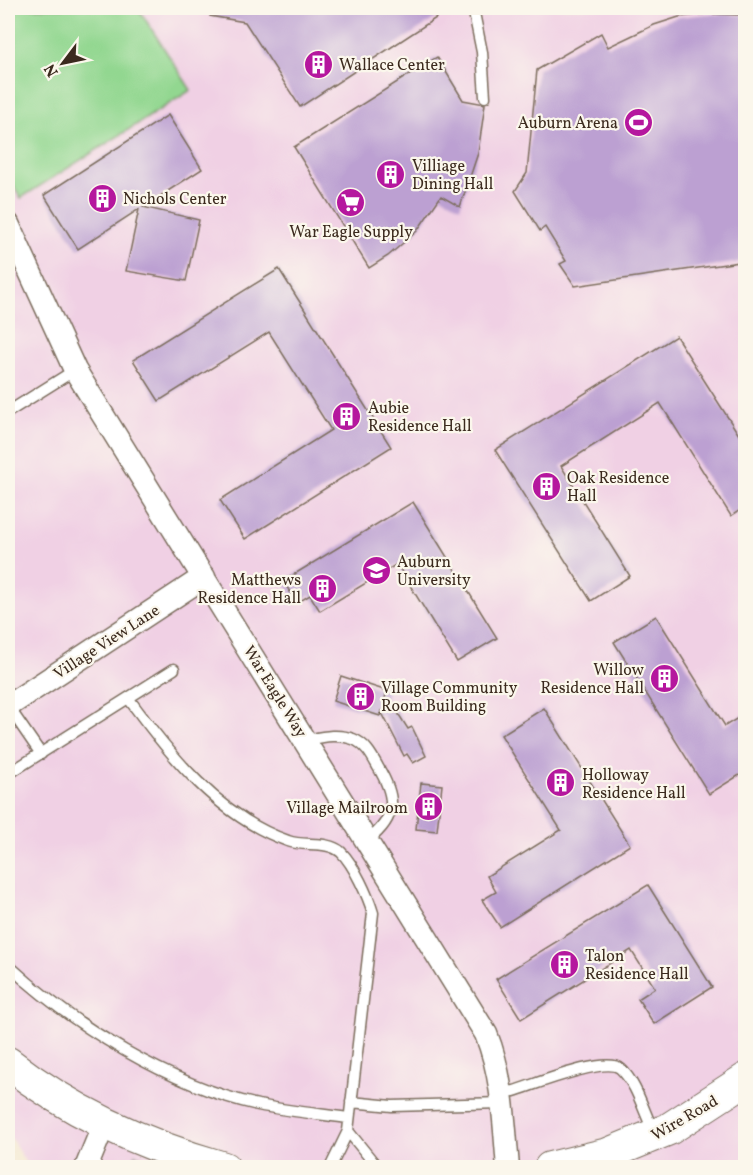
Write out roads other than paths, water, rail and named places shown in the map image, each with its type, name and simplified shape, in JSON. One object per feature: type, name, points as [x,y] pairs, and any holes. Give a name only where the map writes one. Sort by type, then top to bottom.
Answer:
[{"type":"street","name":"War Eagle Way","points":[[8,225],[75,370],[307,740],[486,1034],[495,1057],[502,1097],[508,1167]]},
{"type":"street","name":"Village View Lane","points":[[8,706],[204,577]]},
{"type":"street","points":[[9,1068],[104,1124],[148,1143],[224,1167]]},
{"type":"street","name":"Wire Road","points":[[550,1167],[608,1154],[669,1129],[746,1079]]},
{"type":"street","points":[[86,1167],[104,1124]]},
{"type":"lane","points":[[473,8],[482,52],[485,97]]},
{"type":"lane","points":[[8,412],[75,370]]},
{"type":"lane","points":[[8,774],[174,669]]},
{"type":"lane","points":[[129,699],[178,763],[212,795],[249,821],[289,842],[327,846],[341,852],[368,896],[373,913],[348,1131],[330,1167]]},
{"type":"lane","points":[[8,706],[41,754]]},
{"type":"lane","points":[[307,740],[332,735],[354,739],[369,751],[391,788],[390,814],[381,829],[368,840]]},
{"type":"lane","points":[[8,965],[62,1010],[149,1063],[205,1088],[258,1105],[349,1118]]},
{"type":"lane","points":[[351,1102],[392,1106],[502,1097],[514,1091],[597,1065],[612,1063],[621,1069],[630,1083],[655,1135]]},
{"type":"lane","points":[[348,1131],[378,1167]]},
{"type":"place","name":"Wallace Center","points":[[318,64]]},
{"type":"place","name":"Auburn Arena","points":[[639,122]]},
{"type":"place","name":"Villiage Dining Hall","points":[[391,174]]},
{"type":"place","name":"Nichols Center","points":[[102,198]]},
{"type":"place","name":"War Eagle Supply","points":[[351,203]]},
{"type":"place","name":"Aubie Residence Hall","points":[[347,416]]},
{"type":"place","name":"Oak Residence Hall","points":[[546,486]]},
{"type":"place","name":"Auburn University","points":[[376,570]]},
{"type":"place","name":"Matthews Residence Hall","points":[[322,588]]},
{"type":"place","name":"Willow Residence Hall","points":[[665,678]]},
{"type":"place","name":"Village Community Room Building","points":[[360,696]]},
{"type":"place","name":"Holloway Residence Hall","points":[[561,783]]},
{"type":"place","name":"Village Mailroom","points":[[429,807]]},
{"type":"place","name":"Talon Residence Hall","points":[[564,964]]}]
